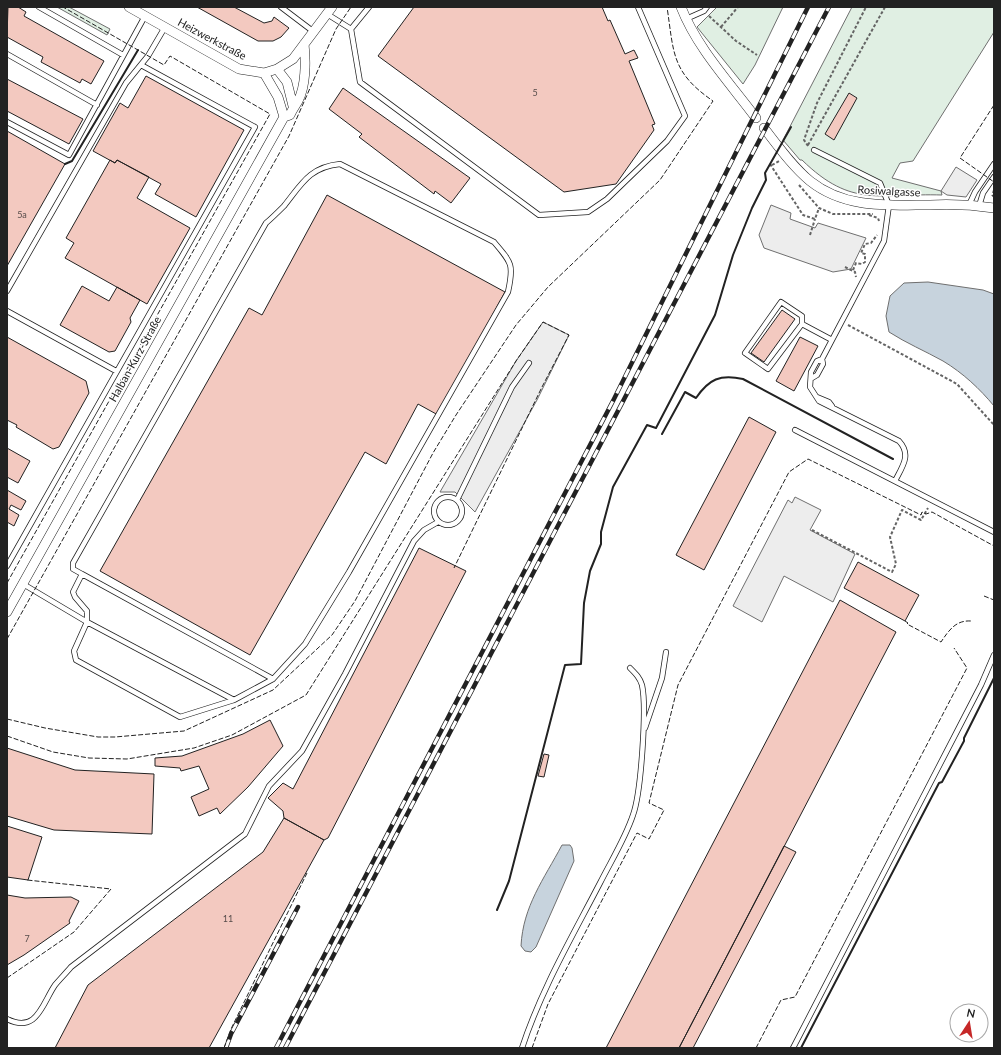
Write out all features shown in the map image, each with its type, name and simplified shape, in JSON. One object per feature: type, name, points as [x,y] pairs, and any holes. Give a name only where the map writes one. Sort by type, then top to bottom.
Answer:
[{"type":"street","name":"Heizwerkstraße","points":[[129,7],[240,69],[264,73],[277,69],[293,59],[329,11]]},
{"type":"street","points":[[681,7],[686,19],[700,42],[756,118]]},
{"type":"street","name":"Halban-Kurz-Straße","points":[[7,612],[284,117],[290,115],[293,106],[298,102],[306,69],[304,44]]},
{"type":"street","points":[[277,69],[287,82],[293,106]]},
{"type":"street","points":[[264,73],[278,97],[284,117]]},
{"type":"street","name":"Rosiwalgasse","points":[[764,128],[779,148],[802,173],[824,190],[837,197],[859,204],[969,205],[994,208]]},
{"type":"lane","points":[[39,7],[123,55]]},
{"type":"lane","points":[[281,7],[314,32]]},
{"type":"lane","points":[[351,29],[369,7]]},
{"type":"lane","points":[[329,11],[351,29],[360,82],[539,215],[588,212],[607,199],[667,141],[685,116],[638,7]]},
{"type":"lane","points":[[686,19],[706,9]]},
{"type":"lane","points":[[7,122],[69,155],[145,16]]},
{"type":"lane","points":[[7,291],[126,83],[141,65],[165,27]]},
{"type":"lane","points":[[7,54],[97,104]]},
{"type":"lane","points":[[7,566],[255,127],[141,65]]},
{"type":"lane","points":[[814,150],[880,183],[889,205],[884,241],[822,359],[823,364],[817,375],[812,378],[810,387],[817,397],[829,402],[832,407],[899,441],[904,447],[906,456],[895,482]]},
{"type":"lane","points":[[82,574],[73,592],[75,597],[87,611],[87,622],[74,651],[76,660],[170,713],[180,717],[234,700],[273,679],[305,644],[349,572],[508,292],[512,274],[508,259],[494,242],[340,164],[329,165],[314,172],[304,179],[283,207],[266,224],[73,563],[73,569],[273,679]]},
{"type":"lane","points":[[969,205],[975,192],[994,164]]},
{"type":"lane","points":[[979,206],[983,193],[994,177]]},
{"type":"lane","points":[[781,302],[802,316],[802,324],[768,369],[745,353],[781,302]]},
{"type":"lane","points":[[7,311],[116,372]]},
{"type":"lane","points":[[802,324],[832,340]]},
{"type":"lane","points":[[457,500],[512,387],[529,363]]},
{"type":"lane","points":[[795,430],[994,532]]},
{"type":"lane","points":[[7,1019],[12,1022],[26,1023],[38,1016],[55,985],[71,966],[245,834],[269,786],[302,751],[345,674],[414,541],[424,530],[438,522],[451,525],[459,520],[461,517],[462,508],[457,500],[447,497],[438,501],[434,509],[435,519],[438,522]]},
{"type":"lane","points":[[23,584],[87,622],[234,700]]},
{"type":"lane","points":[[643,733],[662,678],[666,652]]},
{"type":"lane","points":[[793,1048],[982,685],[994,655]]},
{"type":"lane","points":[[522,1048],[531,1020],[558,963],[622,842],[634,814],[643,733],[642,686],[639,677],[630,668]]},
{"type":"path","points":[[721,27],[738,7]]},
{"type":"path","points":[[814,150],[804,140],[817,103],[866,7]]},
{"type":"path","points":[[808,145],[885,7]]},
{"type":"path","points":[[706,9],[721,27],[756,55]]},
{"type":"path","points":[[779,161],[771,165],[802,215],[815,219]]},
{"type":"path","points":[[810,235],[819,208]]},
{"type":"path","points":[[866,214],[878,218],[880,224]]},
{"type":"path","points":[[853,270],[856,263],[862,264],[865,262],[864,254],[861,253],[865,244],[871,243],[877,236],[879,230]]},
{"type":"path","points":[[846,267],[853,270],[857,275],[855,279]]},
{"type":"path","points":[[842,321],[862,334],[957,384],[994,425]]},
{"type":"path","points":[[812,530],[892,572],[896,564],[890,537],[902,510],[921,520],[928,508]]},
{"type":"green space","points":[[57,7],[69,7],[110,29],[107,35]]},
{"type":"green space","points":[[717,7],[783,7],[755,65],[743,84],[697,27]]},
{"type":"green space","points":[[852,7],[994,7],[994,32],[913,161],[900,163],[892,178],[941,191],[942,195],[884,196],[852,192],[836,186],[800,160],[783,140]]},
{"type":"shaded area","points":[[956,167],[977,180],[966,197],[947,195],[941,191]]},
{"type":"shaded area","points":[[771,205],[791,213],[790,219],[815,228],[818,223],[866,238],[851,269],[833,272],[764,248],[759,235]]},
{"type":"shaded area","points":[[928,282],[983,290],[994,294],[994,406],[971,382],[943,361],[889,332],[886,316],[890,296],[904,283]]},
{"type":"shaded area","points":[[543,322],[569,335],[537,400],[475,512],[455,492],[440,492],[516,361]]},
{"type":"shaded area","points":[[795,497],[821,510],[810,530],[855,554],[833,602],[784,576],[762,622],[733,606],[788,500],[792,503]]},
{"type":"shaded area","points":[[562,845],[570,845],[572,848],[574,861],[536,947],[531,952],[525,951],[521,946],[530,905]]},
{"type":"building","points":[[8,7],[18,7],[26,12],[24,16],[104,61],[91,84],[82,79],[80,83],[41,62],[43,57],[7,37]]},
{"type":"building","points":[[197,7],[234,7],[264,23],[272,21],[274,17],[289,28],[281,37],[273,41],[258,41]]},
{"type":"building","points":[[414,7],[602,7],[608,21],[610,20],[625,54],[634,50],[638,58],[629,61],[655,124],[652,125],[654,130],[616,184],[564,192],[378,56]]},
{"type":"building","points":[[146,76],[244,130],[196,217],[155,194],[161,184],[117,160],[115,163],[93,151],[120,103],[128,108]]},
{"type":"building","points":[[7,79],[83,119],[69,144],[7,111]]},
{"type":"building","points":[[343,88],[470,178],[451,203],[435,191],[434,194],[359,137],[362,134],[329,109]]},
{"type":"building","points":[[849,93],[857,98],[834,140],[825,134]]},
{"type":"building","points":[[7,131],[65,164],[7,266]]},
{"type":"building","points":[[110,160],[115,163],[117,160],[149,177],[137,198],[190,228],[147,304],[65,258],[74,243],[66,238]]},
{"type":"building","points":[[327,195],[505,292],[438,415],[418,404],[386,464],[365,452],[250,655],[100,571],[249,308],[262,315]]},
{"type":"building","points":[[82,286],[109,301],[117,287],[140,300],[130,318],[131,322],[115,351],[109,352],[60,325]]},
{"type":"building","points":[[782,310],[795,319],[764,362],[751,353]]},
{"type":"building","points":[[7,337],[86,381],[89,393],[59,447],[53,449],[7,420]]},
{"type":"building","points":[[800,337],[818,346],[794,391],[776,381]]},
{"type":"building","points":[[749,417],[776,432],[704,570],[676,555]]},
{"type":"building","points":[[7,448],[30,461],[18,483],[7,477]]},
{"type":"building","points":[[7,490],[26,501],[21,510],[11,505],[9,509],[19,515],[14,526],[7,522]]},
{"type":"building","points":[[419,548],[466,571],[328,838],[324,840],[284,818],[283,811],[268,798],[283,783],[293,789]]},
{"type":"building","points":[[858,562],[919,595],[905,621],[844,588]]},
{"type":"building","points":[[840,600],[896,632],[679,1048],[606,1048]]},
{"type":"building","points":[[270,720],[283,746],[248,787],[220,814],[217,808],[199,816],[191,797],[209,789],[199,766],[181,771],[180,768],[155,766],[155,758],[182,756],[243,734]]},
{"type":"building","points":[[7,748],[75,770],[154,774],[152,834],[54,830],[7,816]]},
{"type":"building","points":[[544,754],[549,755],[544,777],[538,776]]},
{"type":"building","points":[[284,818],[324,840],[209,1048],[55,1048],[88,985],[263,852]]},
{"type":"building","points":[[7,826],[42,837],[28,880],[7,877]]},
{"type":"building","points":[[784,846],[796,852],[693,1048],[679,1048]]},
{"type":"building","points":[[7,895],[25,898],[71,897],[79,901],[69,921],[70,923],[7,965]]},
{"type":"railway","points":[[276,1048],[614,399],[808,7]]},
{"type":"railway","points":[[285,1048],[829,7]]},
{"type":"railway","points":[[226,1048],[231,1034],[298,907]]},
{"type":"fence","points":[[7,583],[270,114],[170,56],[164,65],[63,7]]},
{"type":"fence","points":[[7,639],[289,136],[336,29],[351,7]]},
{"type":"fence","points":[[7,719],[45,728],[98,737],[184,731],[273,690],[332,635],[355,601],[433,453],[456,415],[516,325],[548,287],[660,180],[713,101],[699,91],[682,71],[677,60],[671,37],[667,7]]},
{"type":"fence","points":[[994,105],[960,158],[994,182]]},
{"type":"fence","points":[[994,188],[992,196],[994,196]]},
{"type":"fence","points":[[7,736],[53,752],[89,758],[127,759],[194,748],[232,735],[306,695],[516,361],[543,322],[569,335],[454,568]]},
{"type":"fence","points":[[532,1048],[548,1004],[637,833],[649,839],[664,810],[649,803],[678,685],[789,472],[808,459],[921,515],[922,512],[926,514],[932,512],[994,546]]},
{"type":"fence","points":[[984,596],[994,600]]},
{"type":"fence","points":[[905,621],[908,623],[907,624],[941,642],[950,630],[957,624],[971,621]]},
{"type":"fence","points":[[756,1048],[781,1000],[795,997],[967,668],[954,648]]},
{"type":"fence","points":[[224,1048],[231,1029],[307,873]]},
{"type":"fence","points":[[7,978],[74,932],[111,889],[27,880]]},
{"type":"wall","points":[[65,164],[72,161],[138,50]]},
{"type":"wall","points":[[497,910],[509,881],[565,665],[581,664],[584,603],[590,571],[601,544],[601,532],[613,487],[647,425],[656,428],[715,315],[733,255],[752,208],[766,180],[765,173],[791,127]]},
{"type":"wall","points":[[662,434],[685,392],[696,398],[711,382],[728,377],[743,379],[893,459]]},
{"type":"wall","points":[[801,1048],[939,783],[942,782],[964,741],[964,738],[994,678]]}]
